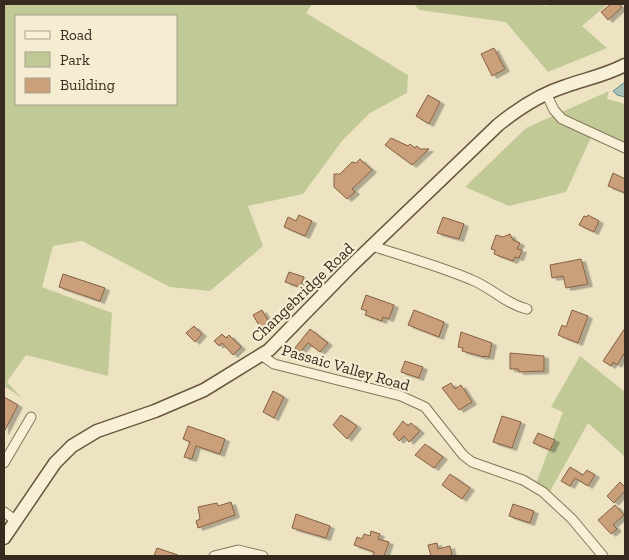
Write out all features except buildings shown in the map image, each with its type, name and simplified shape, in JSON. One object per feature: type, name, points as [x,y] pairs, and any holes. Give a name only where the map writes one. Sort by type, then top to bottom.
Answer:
[{"type":"main road","name":"Changebridge Road","points":[[4,538],[55,463],[81,439],[97,431],[182,400],[229,375],[261,355],[498,125],[517,110],[546,93],[599,77],[625,65]]},
{"type":"street","points":[[546,93],[554,110],[562,119],[625,148]]},
{"type":"street","points":[[372,246],[472,280],[498,294],[513,306],[527,308]]},
{"type":"street","name":"Passaic Valley Road","points":[[261,355],[274,364],[401,396],[425,407],[463,455],[478,464],[523,480],[543,492],[572,519],[603,556]]},
{"type":"street","points":[[4,463],[31,417]]},
{"type":"street","points":[[4,512],[15,520]]},
{"type":"street","points":[[214,556],[238,550],[263,556]]},
{"type":"green space","points":[[4,4],[312,4],[306,13],[408,75],[407,93],[370,113],[342,141],[303,194],[248,206],[263,246],[210,291],[170,287],[82,241],[53,246],[42,287],[112,313],[108,376],[26,355],[7,382],[22,398],[4,386]]},
{"type":"green space","points":[[414,4],[540,4],[546,6],[547,4],[608,4],[582,26],[607,48],[548,72],[506,22],[419,10]]},
{"type":"green space","points":[[609,91],[607,99],[625,104],[625,146],[594,131],[566,192],[509,206],[465,187],[526,128]]},
{"type":"green space","points":[[580,356],[625,392],[625,457],[588,423],[548,495],[535,486],[563,412],[551,407]]},
{"type":"water","points":[[625,82],[625,97],[617,95],[613,91]]}]
